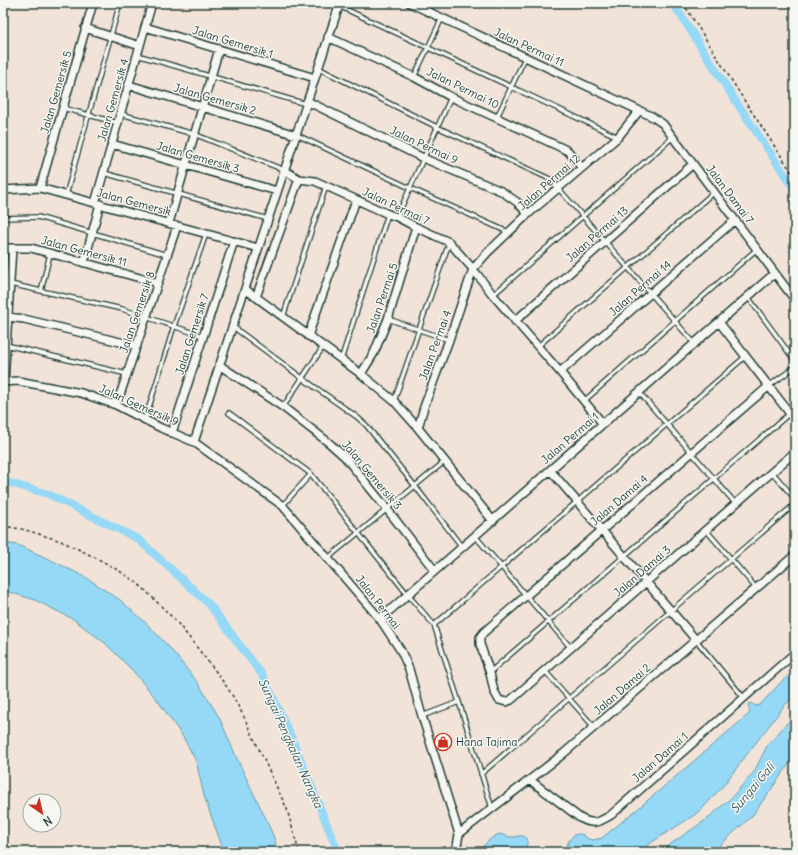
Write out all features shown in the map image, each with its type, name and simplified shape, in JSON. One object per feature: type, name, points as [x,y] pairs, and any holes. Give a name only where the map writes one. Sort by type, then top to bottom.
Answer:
[{"type":"street","name":"Jalan Gemersik 5","points":[[40,188],[93,3]]},
{"type":"street","name":"Jalan Gemersik 4","points":[[84,263],[104,173],[152,3]]},
{"type":"street","name":"Jalan Permai 11","points":[[410,3],[639,111]]},
{"type":"street","points":[[194,442],[339,5]]},
{"type":"street","name":"Jalan Gemersik 1","points":[[145,27],[315,78]]},
{"type":"street","points":[[85,28],[140,46]]},
{"type":"street","name":"Jalan Permai 10","points":[[328,37],[414,77],[451,97],[568,150],[582,168]]},
{"type":"street","points":[[169,223],[218,49]]},
{"type":"street","name":"Jalan Gemersik 2","points":[[129,85],[296,134]]},
{"type":"street","name":"Jalan Permai 9","points":[[307,103],[424,158],[501,191],[517,202],[528,214]]},
{"type":"street","name":"Jalan Permai 12","points":[[473,269],[508,232],[618,137],[639,111]]},
{"type":"street","name":"Jalan Damai 7","points":[[639,111],[663,124],[795,300]]},
{"type":"street","name":"Jalan Gemersik 3","points":[[112,144],[277,191]]},
{"type":"street","name":"Jalan Permai 13","points":[[515,321],[694,164]]},
{"type":"street","name":"Jalan Permai 7","points":[[284,170],[299,179],[315,181],[449,242],[603,424]]},
{"type":"street","points":[[256,297],[299,179]]},
{"type":"street","name":"Jalan Gemersik","points":[[3,190],[40,188],[258,248]]},
{"type":"street","points":[[308,336],[356,200]]},
{"type":"street","name":"Jalan Permai 14","points":[[560,372],[735,220]]},
{"type":"street","name":"Jalan Gemersik 8","points":[[116,404],[177,226]]},
{"type":"street","name":"Jalan Permai 5","points":[[360,374],[374,353],[388,319],[416,227]]},
{"type":"street","name":"Jalan Gemersik 7","points":[[172,433],[234,241]]},
{"type":"street","name":"Jalan Gemersik 11","points":[[3,248],[31,248],[158,283]]},
{"type":"street","points":[[3,382],[12,248]]},
{"type":"street","name":"Jalan Permai 4","points":[[418,428],[473,269]]},
{"type":"street","name":"Jalan Permai 1","points":[[380,619],[775,273]]},
{"type":"street","points":[[245,289],[394,401],[418,428],[493,521]]},
{"type":"street","points":[[8,317],[24,319],[137,346]]},
{"type":"street","points":[[719,322],[795,420]]},
{"type":"street","name":"Jalan Gemersik 3","points":[[219,365],[283,407],[345,457],[435,571]]},
{"type":"street","name":"Jalan Gemersik 9","points":[[3,382],[18,381],[81,393],[116,404],[161,428],[194,442]]},
{"type":"street","name":"Jalan Damai 4","points":[[490,673],[480,644],[480,637],[484,632],[769,386]]},
{"type":"street","name":"Jalan Permai","points":[[194,442],[282,506],[380,619],[401,651],[409,669],[459,834]]},
{"type":"street","name":"Jalan Damai 3","points":[[490,673],[494,691],[499,700],[506,702],[511,700],[795,452]]},
{"type":"street","points":[[550,470],[696,640]]},
{"type":"street","name":"Jalan Damai 2","points":[[459,834],[530,780],[594,728],[795,554]]},
{"type":"street","name":"Jalan Damai 1","points":[[530,780],[580,818],[588,822],[595,823],[603,820],[611,815],[795,653]]},
{"type":"street","points":[[456,852],[459,834]]},
{"type":"lane","points":[[66,195],[120,3]]},
{"type":"lane","points":[[339,5],[427,48],[618,137]]},
{"type":"lane","points":[[414,77],[442,18]]},
{"type":"lane","points":[[137,55],[210,77],[307,103]]},
{"type":"lane","points":[[497,117],[525,58]]},
{"type":"lane","points":[[318,68],[437,127],[552,180],[695,344]]},
{"type":"lane","points":[[396,217],[451,97]]},
{"type":"lane","points":[[63,108],[118,123]]},
{"type":"lane","points":[[121,114],[194,134],[284,170]]},
{"type":"lane","points":[[296,134],[508,232]]},
{"type":"lane","points":[[493,295],[673,137]]},
{"type":"lane","points":[[104,173],[268,219]]},
{"type":"lane","points":[[283,317],[326,186]]},
{"type":"lane","points":[[537,347],[714,192]]},
{"type":"lane","points":[[341,360],[388,214]]},
{"type":"lane","points":[[3,218],[38,217],[168,254]]},
{"type":"lane","points":[[145,420],[174,326],[206,234]]},
{"type":"lane","points":[[394,401],[449,242]]},
{"type":"lane","points":[[584,401],[757,249]]},
{"type":"lane","points":[[41,291],[50,254]]},
{"type":"lane","points":[[10,284],[122,309],[147,316],[203,336]]},
{"type":"lane","points":[[748,297],[795,361]]},
{"type":"lane","points":[[388,319],[449,340]]},
{"type":"lane","points":[[232,326],[366,425],[462,547]]},
{"type":"lane","points":[[6,345],[127,374]]},
{"type":"lane","points":[[283,407],[323,347]]},
{"type":"lane","points":[[434,625],[746,356]]},
{"type":"lane","points":[[769,386],[795,367]]},
{"type":"lane","points":[[639,392],[736,504]]},
{"type":"lane","points":[[229,413],[311,474],[408,595],[434,625],[460,702],[492,808]]},
{"type":"lane","points":[[490,673],[790,413]]},
{"type":"lane","points":[[328,558],[444,462]]},
{"type":"lane","points":[[772,472],[795,499]]},
{"type":"lane","points":[[282,506],[311,474]]},
{"type":"lane","points":[[481,774],[795,504]]},
{"type":"lane","points":[[706,530],[756,588]]},
{"type":"lane","points":[[475,536],[571,648]]},
{"type":"lane","points":[[696,640],[744,698]]},
{"type":"lane","points":[[545,671],[594,728]]},
{"type":"lane","points":[[422,716],[460,702]]},
{"type":"path","points":[[683,3],[744,100],[795,177]]},
{"type":"path","points":[[3,526],[26,530],[78,548],[136,582],[175,620],[218,673],[231,692],[287,809],[300,852]]},
{"type":"water","points":[[3,543],[18,545],[87,578],[120,600],[145,622],[169,647],[198,683],[219,717],[266,819],[275,840],[277,852],[224,852],[204,796],[196,761],[183,737],[158,701],[133,671],[105,643],[73,619],[35,600],[3,590]]},
{"type":"water","points":[[795,671],[795,695],[784,706],[722,787],[703,808],[693,816],[649,844],[640,852],[566,852],[567,844],[574,835],[584,835],[588,839],[593,840],[602,838],[749,714],[750,711],[748,705],[751,703],[755,706],[760,705],[783,680]]},
{"type":"water","name":"Sungai Gali","points":[[795,714],[795,756],[752,816],[719,846],[710,852],[659,852],[707,819],[730,799],[754,772],[767,746]]},
{"type":"water","points":[[500,834],[511,837],[525,836],[527,842],[524,852],[479,852],[485,844]]},
{"type":"waterway","points":[[672,3],[795,190]]},
{"type":"waterway","name":"Sungai Pengkalan Nangka","points":[[3,481],[48,494],[138,539],[209,604],[263,676],[293,741],[338,852]]},
{"type":"place","name":"Hana Tajima","points":[[443,742]]}]
